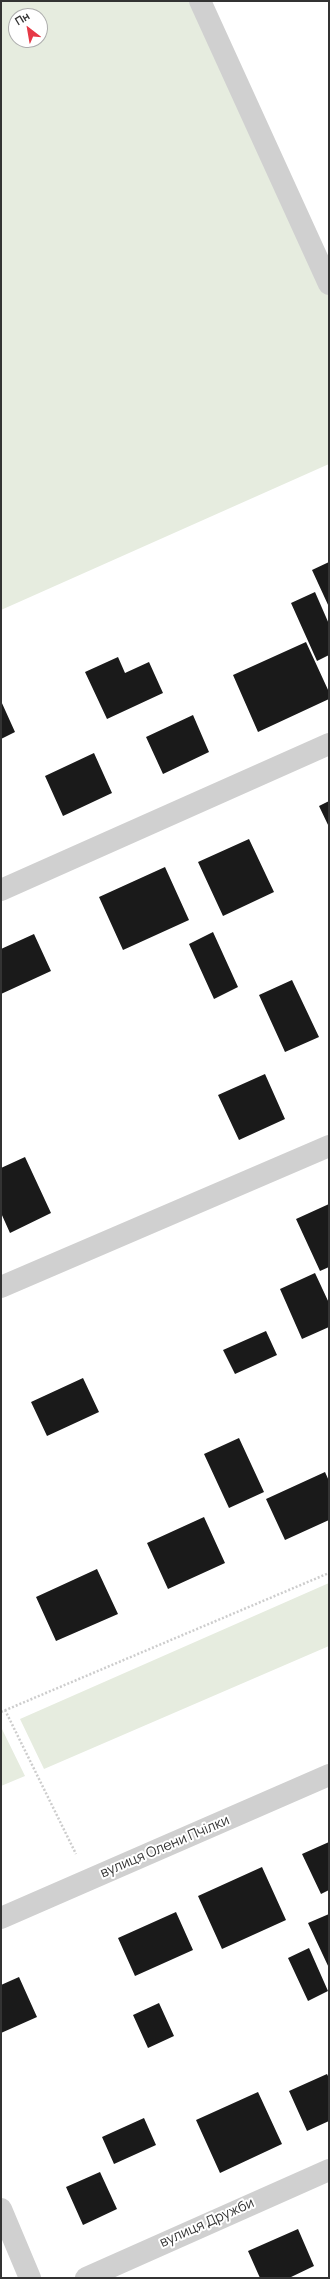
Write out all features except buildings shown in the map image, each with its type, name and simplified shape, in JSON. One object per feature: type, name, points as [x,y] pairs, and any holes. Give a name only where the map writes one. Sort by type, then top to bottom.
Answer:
[{"type":"street","points":[[200,1],[329,284]]},
{"type":"street","points":[[1,890],[329,744]]},
{"type":"street","points":[[1,1287],[329,1146]]},
{"type":"street","name":"вулиця Олени Пчілки","points":[[1,1918],[329,1776]]},
{"type":"street","name":"вулиця Дружби","points":[[86,2278],[329,2170]]},
{"type":"street","points":[[1,2209],[30,2278]]},
{"type":"path","points":[[1,1712],[329,1573]]},
{"type":"path","points":[[5,1710],[89,1880]]},
{"type":"shaded area","points":[[1,1],[200,1],[329,284],[329,464],[1,610]]},
{"type":"shaded area","points":[[329,1583],[329,1646],[44,1769],[20,1719]]},
{"type":"shaded area","points":[[1,1727],[25,1776],[1,1786]]}]
